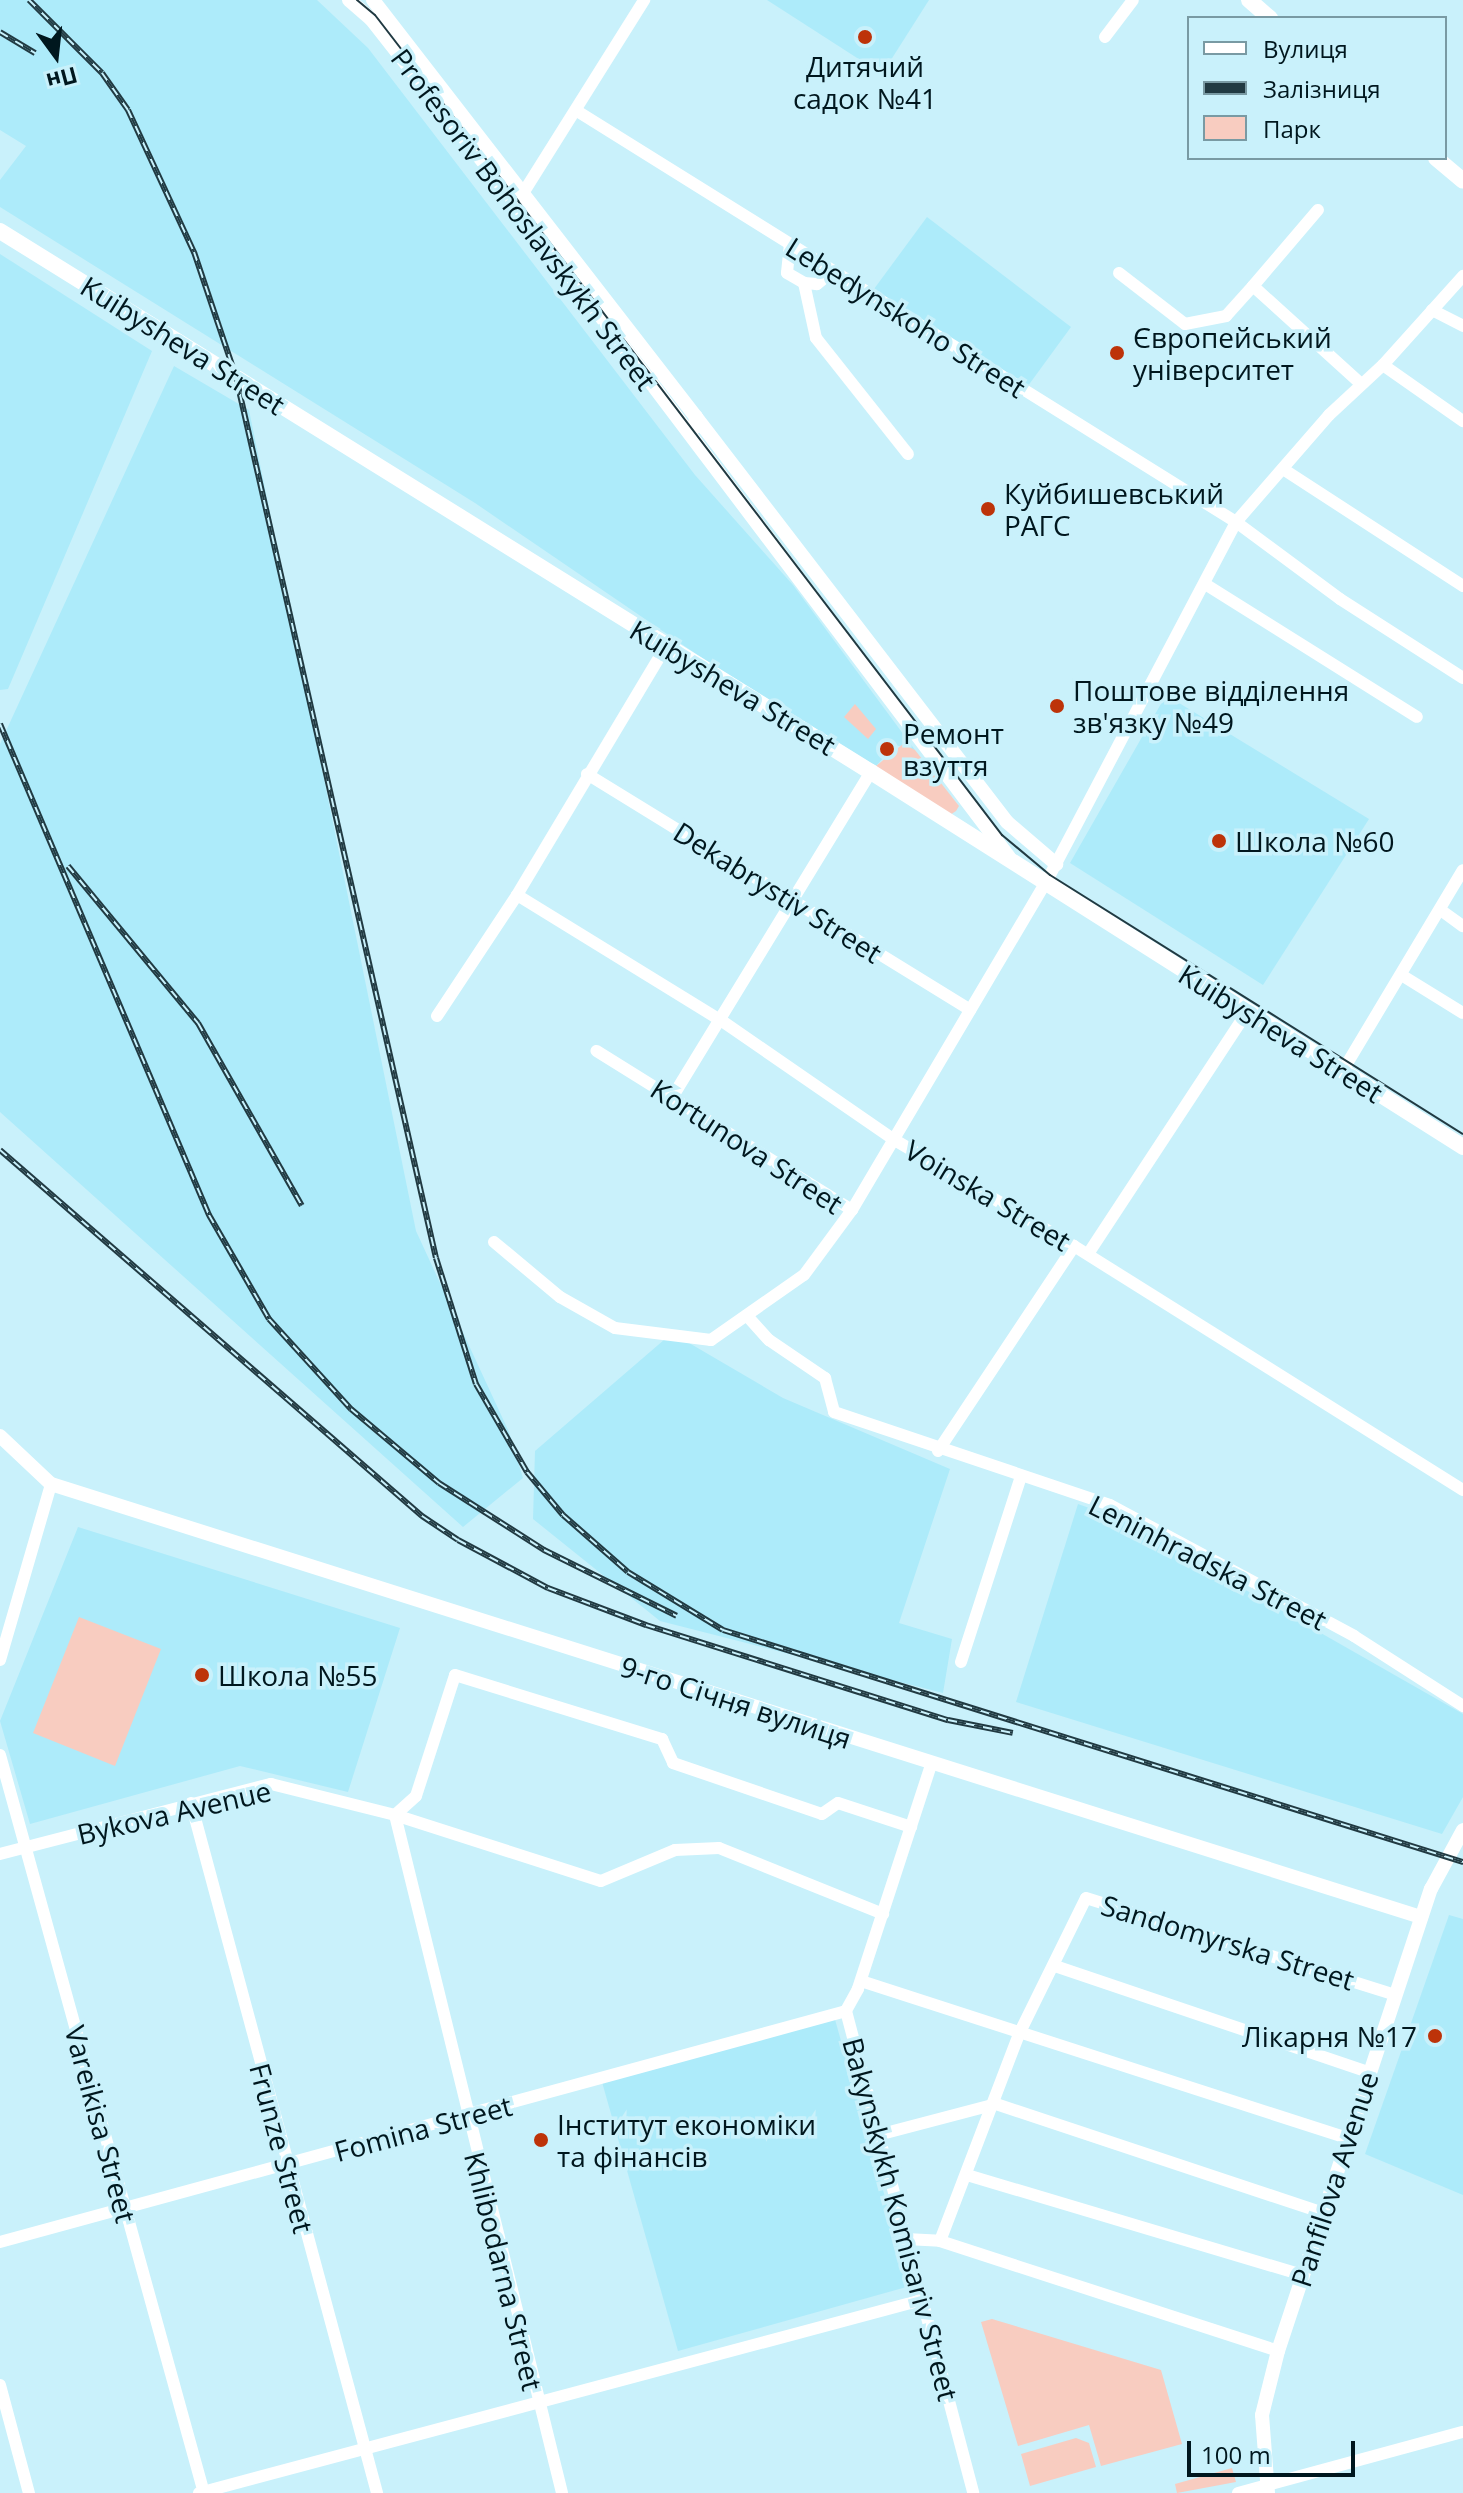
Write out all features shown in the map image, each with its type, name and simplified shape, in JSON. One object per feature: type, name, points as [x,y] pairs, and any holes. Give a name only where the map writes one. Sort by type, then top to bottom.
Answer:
[{"type":"main road","points":[[1249,0],[1268,16]]},
{"type":"main road","points":[[1438,160],[1463,181]]},
{"type":"main road","name":"Kuibysheva Street","points":[[0,231],[665,648],[871,772],[1044,885],[1463,1147]]},
{"type":"street","name":"Profesoriv Bohoslavskykh Street","points":[[349,0],[371,19],[696,417],[1007,822],[1056,864]]},
{"type":"street","name":"Profesoriv Bohoslavskykh Street","points":[[373,0],[693,443],[961,799],[1020,869]]},
{"type":"street","points":[[519,199],[644,0]]},
{"type":"street","points":[[1105,37],[1133,0]]},
{"type":"street","name":"Lebedynskoho Street","points":[[577,111],[1236,522],[1340,599],[1463,678]]},
{"type":"street","points":[[1119,273],[1185,324],[1226,316],[1318,210]]},
{"type":"street","points":[[790,244],[787,273],[804,283],[817,284],[833,271]]},
{"type":"street","points":[[852,1210],[1056,864],[1236,522],[1359,382],[1383,365],[1463,276]]},
{"type":"street","points":[[804,283],[816,338],[908,454]]},
{"type":"street","points":[[1253,286],[1359,382]]},
{"type":"street","points":[[1432,310],[1463,326]]},
{"type":"street","points":[[1383,365],[1463,421]]},
{"type":"street","points":[[693,443],[696,417]]},
{"type":"street","points":[[1283,469],[1463,586]]},
{"type":"street","points":[[1205,584],[1417,717]]},
{"type":"street","points":[[437,1016],[517,895],[665,648]]},
{"type":"street","points":[[673,1096],[722,1021],[871,772]]},
{"type":"street","name":"Dekabrystiv Street","points":[[587,774],[970,1010]]},
{"type":"street","points":[[1342,1072],[1442,911],[1463,870]]},
{"type":"street","name":"Voinska Street","points":[[517,895],[722,1021],[893,1139],[1088,1254],[1463,1490]]},
{"type":"street","points":[[1442,911],[1463,926]]},
{"type":"street","points":[[1403,976],[1463,1013]]},
{"type":"street","points":[[1088,1254],[1247,1012]]},
{"type":"street","name":"Kortunova Street","points":[[494,1242],[560,1297],[615,1328],[711,1340],[749,1318],[804,1275],[852,1210],[597,1051]]},
{"type":"street","points":[[938,1451],[1074,1246]]},
{"type":"street","name":"Leninhradska Street","points":[[749,1318],[769,1340],[825,1378],[834,1412],[1020,1479],[1110,1505],[1354,1636],[1463,1706]]},
{"type":"street","points":[[0,1436],[51,1484],[0,1660]]},
{"type":"street","points":[[961,1662],[1020,1479]]},
{"type":"street","name":"9-го Січня вулиця","points":[[51,1484],[931,1765],[1421,1917]]},
{"type":"street","points":[[395,1815],[416,1796],[455,1675],[662,1739],[673,1763],[822,1814],[838,1803],[911,1827]]},
{"type":"street","name":"Vareikisa Street","points":[[0,1755],[202,2493]]},
{"type":"street","name":"Bakynskykh Komisariv Street","points":[[931,1765],[861,1981],[846,2011],[973,2493]]},
{"type":"street","name":"Bykova Avenue","points":[[0,1854],[271,1784],[395,1815],[601,1881],[675,1850],[719,1848],[883,1914]]},
{"type":"street","name":"Frunze Street","points":[[191,1803],[286,2165],[377,2493]]},
{"type":"street","name":"Khlibodarna Street","points":[[395,1815],[537,2402],[562,2493]]},
{"type":"street","name":"Panfilova Avenue","points":[[1267,2489],[1262,2415],[1278,2351],[1421,1917],[1463,1830]]},
{"type":"street","name":"Sandomyrska Street","points":[[940,2241],[996,2104],[1020,2032],[1086,1898],[1395,1995]]},
{"type":"street","points":[[1055,1966],[1369,2072]]},
{"type":"street","points":[[861,1981],[1347,2138]]},
{"type":"street","name":"Fomina Street","points":[[0,2242],[467,2117],[846,2011]]},
{"type":"street","points":[[878,2135],[996,2104],[1323,2213]]},
{"type":"street","points":[[967,2175],[1303,2275]]},
{"type":"street","points":[[906,2239],[940,2241],[1278,2351]]},
{"type":"street","points":[[202,2493],[922,2300]]},
{"type":"street","points":[[0,2385],[29,2493]]},
{"type":"street","points":[[1238,2493],[1267,2489],[1463,2432]]},
{"type":"shaded area","points":[[0,0],[317,0],[368,48],[695,475],[793,585],[915,750],[895,745],[876,766],[705,660],[475,503],[0,207],[0,180],[26,146],[0,130]]},
{"type":"shaded area","name":"Дитячий садок №41","points":[[767,0],[929,0],[882,74]]},
{"type":"shaded area","points":[[927,217],[1071,327],[1025,390],[874,289]]},
{"type":"shaded area","points":[[0,254],[152,351],[8,689],[0,690]]},
{"type":"shaded area","points":[[174,366],[249,410],[416,1231],[509,1432],[523,1478],[463,1527],[0,1112],[0,744]]},
{"type":"shaded area","name":"Школа №60","points":[[1166,695],[1369,819],[1263,985],[1070,863]]},
{"type":"shaded area","points":[[672,1333],[783,1398],[950,1469],[899,1623],[952,1639],[943,1693],[660,1621],[533,1519],[535,1451]]},
{"type":"shaded area","points":[[1078,1504],[1123,1520],[1463,1714],[1463,1797],[1442,1834],[1016,1702]]},
{"type":"shaded area","name":"Школа №55","points":[[78,1527],[400,1628],[348,1792],[240,1766],[30,1824],[0,1721]]},
{"type":"shaded area","name":"Лікарня №17","points":[[1449,1915],[1463,1919],[1463,2195],[1365,2154]]},
{"type":"shaded area","points":[[834,2016],[910,2286],[678,2351],[602,2082]]},
{"type":"green space","points":[[855,704],[876,729],[868,739],[844,717]]},
{"type":"green space","points":[[903,744],[915,750],[959,806],[956,811],[950,815],[876,766]]},
{"type":"green space","points":[[79,1617],[161,1649],[115,1766],[33,1733]]},
{"type":"green space","points":[[992,2319],[1161,2370],[1182,2444],[1101,2466],[1089,2425],[1018,2446],[981,2322]]},
{"type":"green space","points":[[1076,2438],[1089,2443],[1096,2467],[1030,2486],[1021,2454]]},
{"type":"green space","points":[[1232,2468],[1236,2482],[1177,2493],[1175,2484]]},
{"type":"tram line","points":[[357,0],[375,15],[1002,835],[1050,875],[1463,1134]]},
{"type":"railway","points":[[29,0],[102,73],[128,110],[194,252],[236,377],[436,1258],[476,1384],[527,1472],[563,1515],[628,1572],[723,1630],[1463,1862]]},
{"type":"railway","points":[[0,32],[35,53]]},
{"type":"railway","points":[[0,724],[209,1215],[269,1319],[351,1409],[439,1483],[544,1550],[677,1616]]},
{"type":"railway","points":[[68,866],[198,1023],[302,1206]]},
{"type":"railway","points":[[0,1150],[422,1516],[458,1540],[548,1588],[646,1625],[948,1720],[1013,1733]]},
{"type":"place","name":"Дитячий садок №41","points":[[865,37]]},
{"type":"place","name":"Європейський університет","points":[[1117,353]]},
{"type":"place","name":"Куйбишевський РАГС","points":[[988,509]]},
{"type":"place","name":"Поштове відділення зв'язку №49","points":[[1057,706]]},
{"type":"place","name":"Ремонт взуття","points":[[887,749]]},
{"type":"place","name":"Школа №60","points":[[1219,841]]},
{"type":"place","name":"Школа №55","points":[[202,1675]]},
{"type":"place","name":"Лікарня №17","points":[[1435,2036]]},
{"type":"place","name":"Інститут економіки та фінансів","points":[[541,2140]]}]
